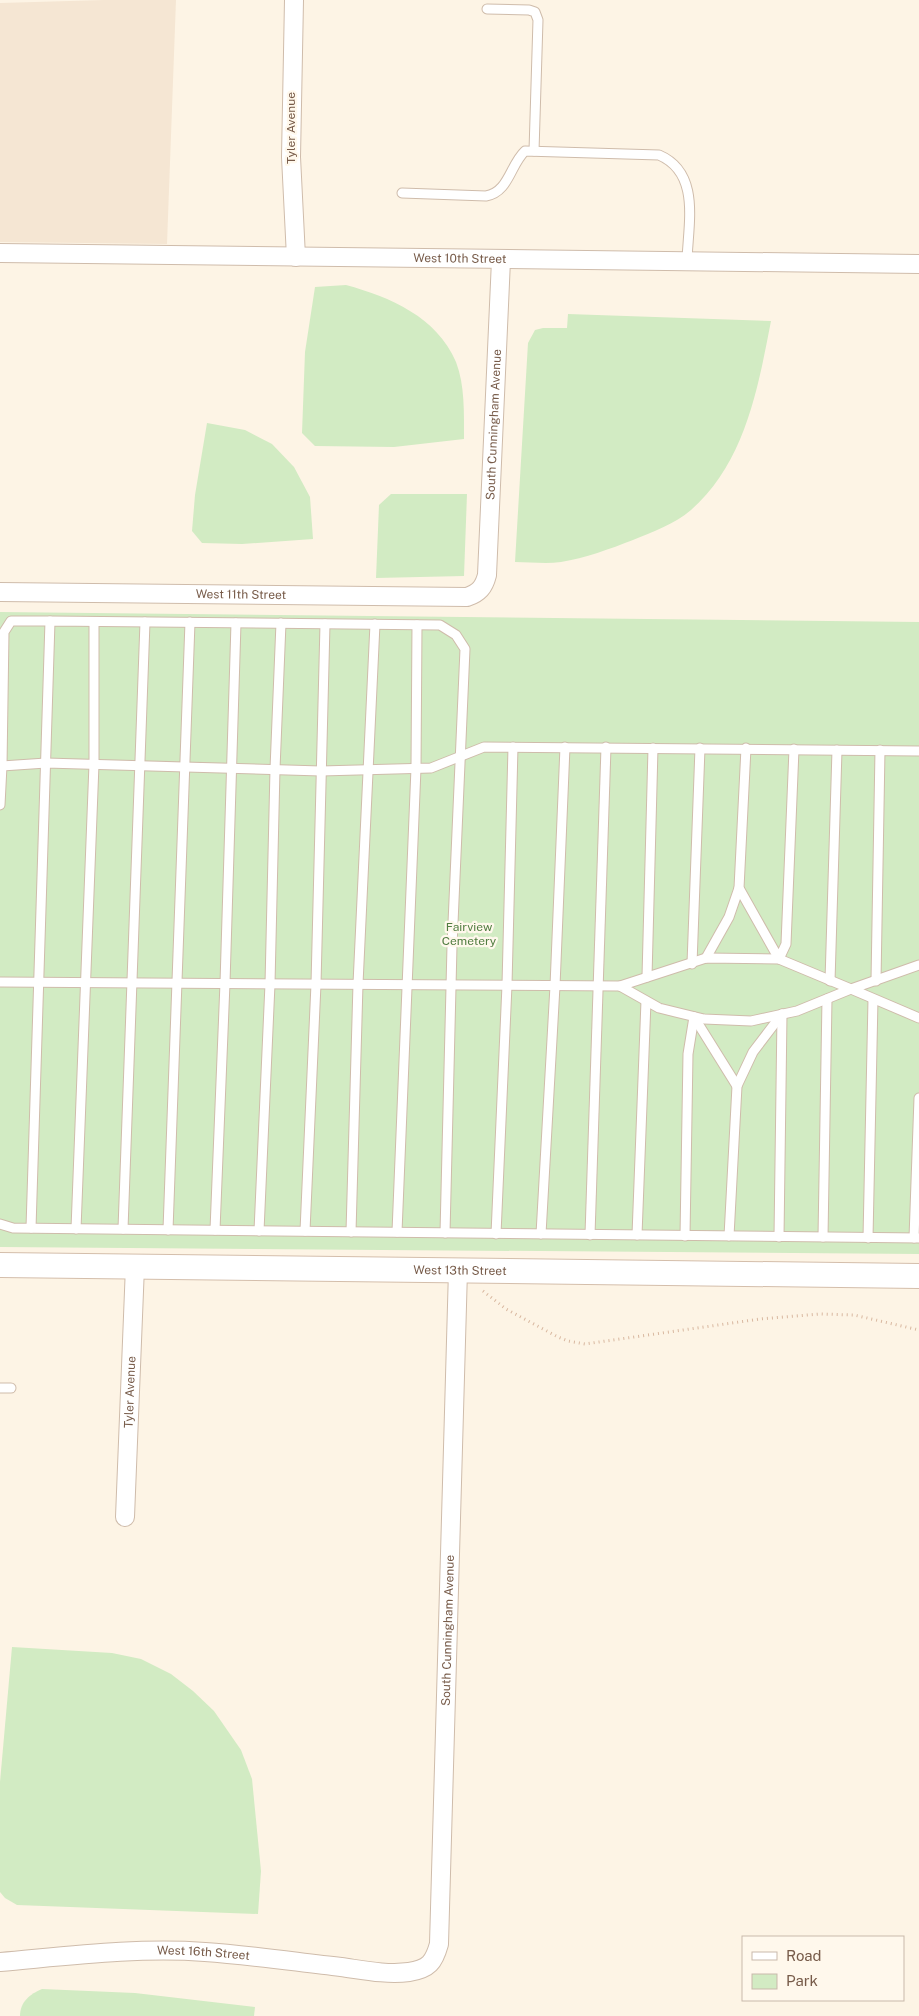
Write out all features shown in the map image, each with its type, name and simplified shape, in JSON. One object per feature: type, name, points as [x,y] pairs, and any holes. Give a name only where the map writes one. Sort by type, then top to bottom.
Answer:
[{"type":"street","name":"Tyler Avenue","points":[[294,0],[291,157],[296,257]]},
{"type":"street","name":"West 10th Street","points":[[0,253],[919,264]]},
{"type":"street","name":"South Cunningham Avenue","points":[[481,590],[487,575],[500,260]]},
{"type":"street","name":"West 11th Street","points":[[0,592],[467,597],[481,590]]},
{"type":"street","name":"West 13th Street","points":[[0,1265],[135,1266],[458,1274],[919,1276]]},
{"type":"street","name":"Tyler Avenue","points":[[125,1517],[135,1266]]},
{"type":"street","name":"South Cunningham Avenue","points":[[406,1972],[427,1967],[434,1957],[439,1944],[458,1274]]},
{"type":"street","name":"West 16th Street","points":[[0,1962],[158,1950],[205,1952],[378,1972],[406,1972]]},
{"type":"lane","points":[[487,8],[529,10],[535,12],[538,20],[534,151]]},
{"type":"lane","points":[[402,193],[486,196],[495,194],[506,183],[520,156],[525,151],[659,155],[668,159],[682,172],[689,192],[687,261]]},
{"type":"lane","points":[[0,805],[4,632],[11,621],[440,625],[456,635],[465,649],[445,1233]]},
{"type":"lane","points":[[31,1228],[50,621]]},
{"type":"lane","points":[[76,1229],[94,764],[94,622]]},
{"type":"lane","points":[[123,1229],[145,622]]},
{"type":"lane","points":[[168,1230],[190,622]]},
{"type":"lane","points":[[215,1230],[226,983],[236,623]]},
{"type":"lane","points":[[259,1231],[270,984],[282,623]]},
{"type":"lane","points":[[305,1231],[316,984],[326,624]]},
{"type":"lane","points":[[351,1232],[358,984],[375,624]]},
{"type":"lane","points":[[398,1232],[416,768],[417,625]]},
{"type":"lane","points":[[2,766],[46,763],[321,771],[431,768],[484,747],[919,751]]},
{"type":"lane","points":[[496,1234],[507,985],[513,747]]},
{"type":"lane","points":[[541,1234],[555,986],[565,747]]},
{"type":"lane","points":[[590,1235],[600,986],[606,748]]},
{"type":"lane","points":[[647,978],[653,748]]},
{"type":"lane","points":[[692,964],[700,748]]},
{"type":"lane","points":[[706,958],[728,917],[740,888],[746,748]]},
{"type":"lane","points":[[778,958],[786,944],[794,749]]},
{"type":"lane","points":[[830,980],[837,750]]},
{"type":"lane","points":[[876,981],[880,750]]},
{"type":"lane","points":[[740,888],[778,958]]},
{"type":"lane","points":[[0,982],[620,986],[706,958],[778,958],[919,1018]]},
{"type":"lane","points":[[620,986],[659,1008],[704,1020],[751,1021],[797,1011],[851,989],[919,965]]},
{"type":"lane","points":[[823,1237],[827,999]]},
{"type":"lane","points":[[868,1238],[873,999]]},
{"type":"lane","points":[[637,1235],[646,1000]]},
{"type":"lane","points":[[728,1236],[738,1086],[753,1052],[782,1014]]},
{"type":"lane","points":[[778,1237],[782,1014]]},
{"type":"lane","points":[[694,1017],[738,1086]]},
{"type":"lane","points":[[685,1236],[688,1054],[694,1017]]},
{"type":"lane","points":[[0,1224],[13,1228],[76,1229],[917,1238],[919,1098]]},
{"type":"lane","points":[[0,1388],[11,1388]]},
{"type":"path","points":[[458,1274],[506,1309],[558,1337],[585,1344],[760,1319],[820,1314],[854,1316],[919,1330]]},
{"type":"shaded area","points":[[176,0],[167,244],[0,242],[0,3]]},
{"type":"green space","points":[[346,285],[379,296],[410,311],[424,321],[448,346],[456,362],[461,380],[464,439],[394,447],[315,446],[302,433],[305,352],[315,287]]},
{"type":"green space","points":[[568,314],[771,321],[754,398],[737,447],[709,491],[691,510],[671,524],[588,556],[555,563],[515,562],[528,343],[535,330],[567,328]]},
{"type":"green space","points":[[207,423],[245,430],[272,444],[294,467],[310,497],[313,539],[242,544],[202,543],[192,531],[195,495]]},
{"type":"green space","points":[[391,494],[467,494],[464,576],[376,578],[379,505]]},
{"type":"green space","name":"Fairview Cemetery","points":[[0,612],[919,622],[919,1254],[0,1247]]},
{"type":"green space","points":[[12,1647],[112,1653],[141,1659],[171,1674],[214,1711],[241,1750],[252,1779],[261,1871],[258,1914],[17,1905],[5,1898],[0,1892],[0,1782]]},
{"type":"green space","points":[[42,1989],[135,1993],[255,2007],[254,2016],[20,2016],[20,2011],[26,1999]]}]
